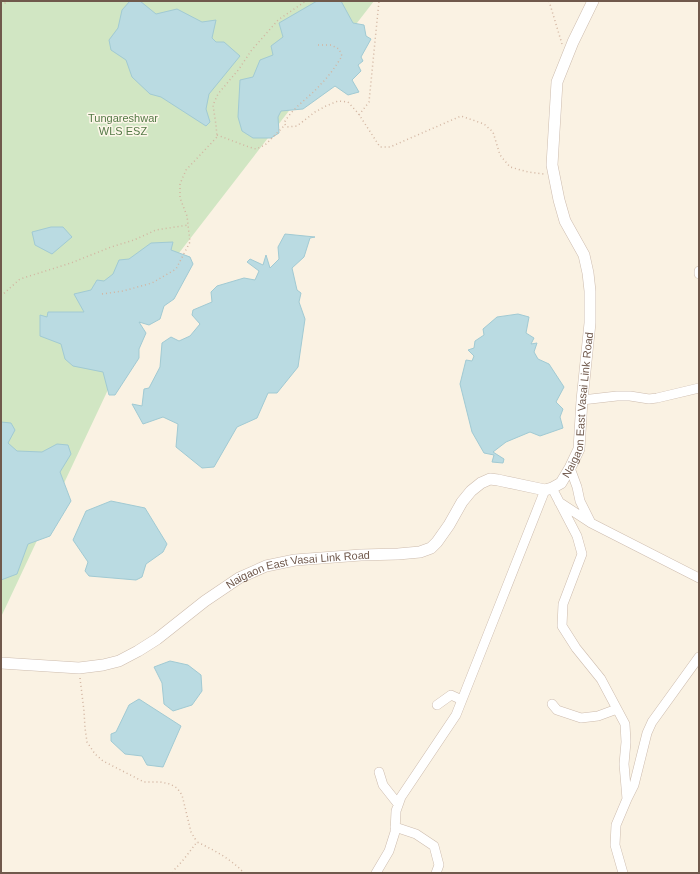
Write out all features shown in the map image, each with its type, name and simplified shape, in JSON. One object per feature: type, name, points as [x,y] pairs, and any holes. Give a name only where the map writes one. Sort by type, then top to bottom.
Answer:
[{"type":"street","name":"Naigaon East Vasai Link Road","points":[[1,663],[78,668],[103,666],[120,661],[157,639],[205,601],[239,578],[266,566],[295,560],[420,552],[431,548],[437,542],[462,502],[471,491],[481,483],[490,479],[548,489],[560,483],[570,468],[579,449],[582,400],[590,322],[590,291],[584,255],[565,221],[552,165],[557,82],[573,42],[593,1]]},
{"type":"street","points":[[582,400],[617,396],[650,399],[699,388]]},
{"type":"street","points":[[570,468],[577,487],[580,502],[591,523]]},
{"type":"street","points":[[376,873],[389,852],[395,832],[396,811],[401,797],[456,715],[548,489],[558,501],[577,536],[582,554],[563,604],[562,626],[576,648],[601,679],[625,724],[626,742],[624,764],[627,799]]},
{"type":"street","points":[[558,501],[591,523],[699,578]]},
{"type":"street","points":[[622,873],[615,845],[616,825],[634,785],[647,733],[652,722],[699,657]]},
{"type":"street","points":[[437,705],[452,695],[462,700]]},
{"type":"street","points":[[552,704],[557,710],[581,718],[598,716],[617,709]]},
{"type":"street","points":[[379,772],[383,784],[398,804]]},
{"type":"street","points":[[395,827],[416,834],[434,846],[439,865],[436,873]]},
{"type":"path","points":[[1,5],[9,1]]},
{"type":"path","points":[[102,294],[123,291],[152,283],[176,269],[190,242],[187,216],[180,198],[180,184],[186,170],[217,136],[213,106],[218,94],[239,69],[251,51],[278,20],[306,1]]},
{"type":"path","points":[[359,115],[370,102],[379,1]]},
{"type":"path","points":[[549,1],[566,59]]},
{"type":"path","points":[[217,135],[256,149],[265,145],[286,124],[284,123],[293,110],[321,85],[335,68],[342,56],[339,49],[331,45],[318,45]]},
{"type":"path","points":[[286,124],[287,126],[297,126],[315,112],[326,106],[338,101],[348,102],[359,115],[380,147],[390,147],[461,116],[484,124],[493,132],[500,155],[510,167],[528,172],[554,175]]},
{"type":"path","points":[[1,296],[20,279],[71,263],[111,246],[134,240],[156,230],[188,225]]},
{"type":"path","points":[[78,668],[87,742],[95,754],[103,761],[144,782],[160,782],[170,784],[177,788],[182,795],[192,832],[197,842],[221,854],[240,868],[244,873]]},
{"type":"path","points":[[173,873],[197,842]]},
{"type":"green space","name":"Tungareshwar WLS ESZ","points":[[1,1],[374,1],[162,275],[1,617]]},
{"type":"water","points":[[130,1],[140,1],[156,14],[177,9],[202,22],[216,20],[212,38],[216,42],[224,42],[240,56],[209,94],[206,109],[210,122],[206,126],[161,97],[150,94],[132,77],[126,60],[111,50],[109,40],[118,28],[122,10]]},
{"type":"water","points":[[317,1],[341,1],[353,23],[364,25],[366,36],[371,39],[361,57],[363,61],[358,65],[361,71],[352,80],[359,92],[348,95],[335,86],[303,109],[281,111],[278,117],[279,133],[271,138],[253,138],[242,131],[238,117],[240,80],[253,77],[260,60],[273,55],[271,46],[283,37],[279,23]]},
{"type":"water","points":[[51,227],[63,227],[72,237],[52,254],[35,245],[32,232]]},
{"type":"water","points":[[285,234],[315,237],[310,238],[304,257],[292,268],[297,290],[301,293],[299,302],[305,319],[298,367],[277,393],[268,393],[257,418],[237,427],[214,467],[202,468],[176,447],[178,424],[163,417],[143,424],[132,404],[142,406],[144,389],[149,388],[160,367],[162,343],[171,337],[179,341],[190,336],[200,324],[192,315],[193,310],[212,302],[211,292],[217,286],[244,278],[255,280],[259,271],[247,262],[250,259],[263,265],[266,255],[270,268],[279,259],[278,247]]},
{"type":"water","points":[[173,242],[171,250],[190,257],[193,264],[174,299],[164,306],[160,319],[149,325],[139,322],[146,333],[139,349],[139,358],[115,395],[109,395],[103,372],[73,366],[65,359],[61,344],[40,336],[40,315],[47,317],[48,312],[84,312],[74,294],[91,290],[97,280],[104,281],[113,274],[119,260],[129,259],[151,243]]},
{"type":"water","points":[[518,314],[529,317],[526,333],[534,338],[531,344],[537,343],[534,352],[538,359],[549,364],[564,387],[556,402],[563,409],[560,417],[563,428],[540,436],[530,432],[506,442],[493,452],[504,459],[503,463],[492,462],[494,455],[484,453],[472,432],[460,384],[466,360],[472,361],[474,356],[468,350],[474,348],[475,341],[484,335],[483,329],[497,317]]},
{"type":"water","points":[[1,422],[11,423],[15,430],[8,443],[17,451],[42,452],[57,444],[68,445],[71,454],[60,472],[71,501],[50,536],[28,544],[17,574],[1,580]]},
{"type":"water","points":[[111,501],[145,508],[167,544],[163,552],[146,564],[142,577],[136,580],[89,576],[85,571],[88,562],[73,540],[86,511]]},
{"type":"water","points":[[170,661],[188,665],[201,675],[202,691],[192,705],[173,711],[164,704],[162,683],[154,667]]},
{"type":"water","points":[[139,699],[181,726],[163,767],[147,765],[142,756],[125,754],[111,741],[111,734],[116,732],[129,705]]}]
